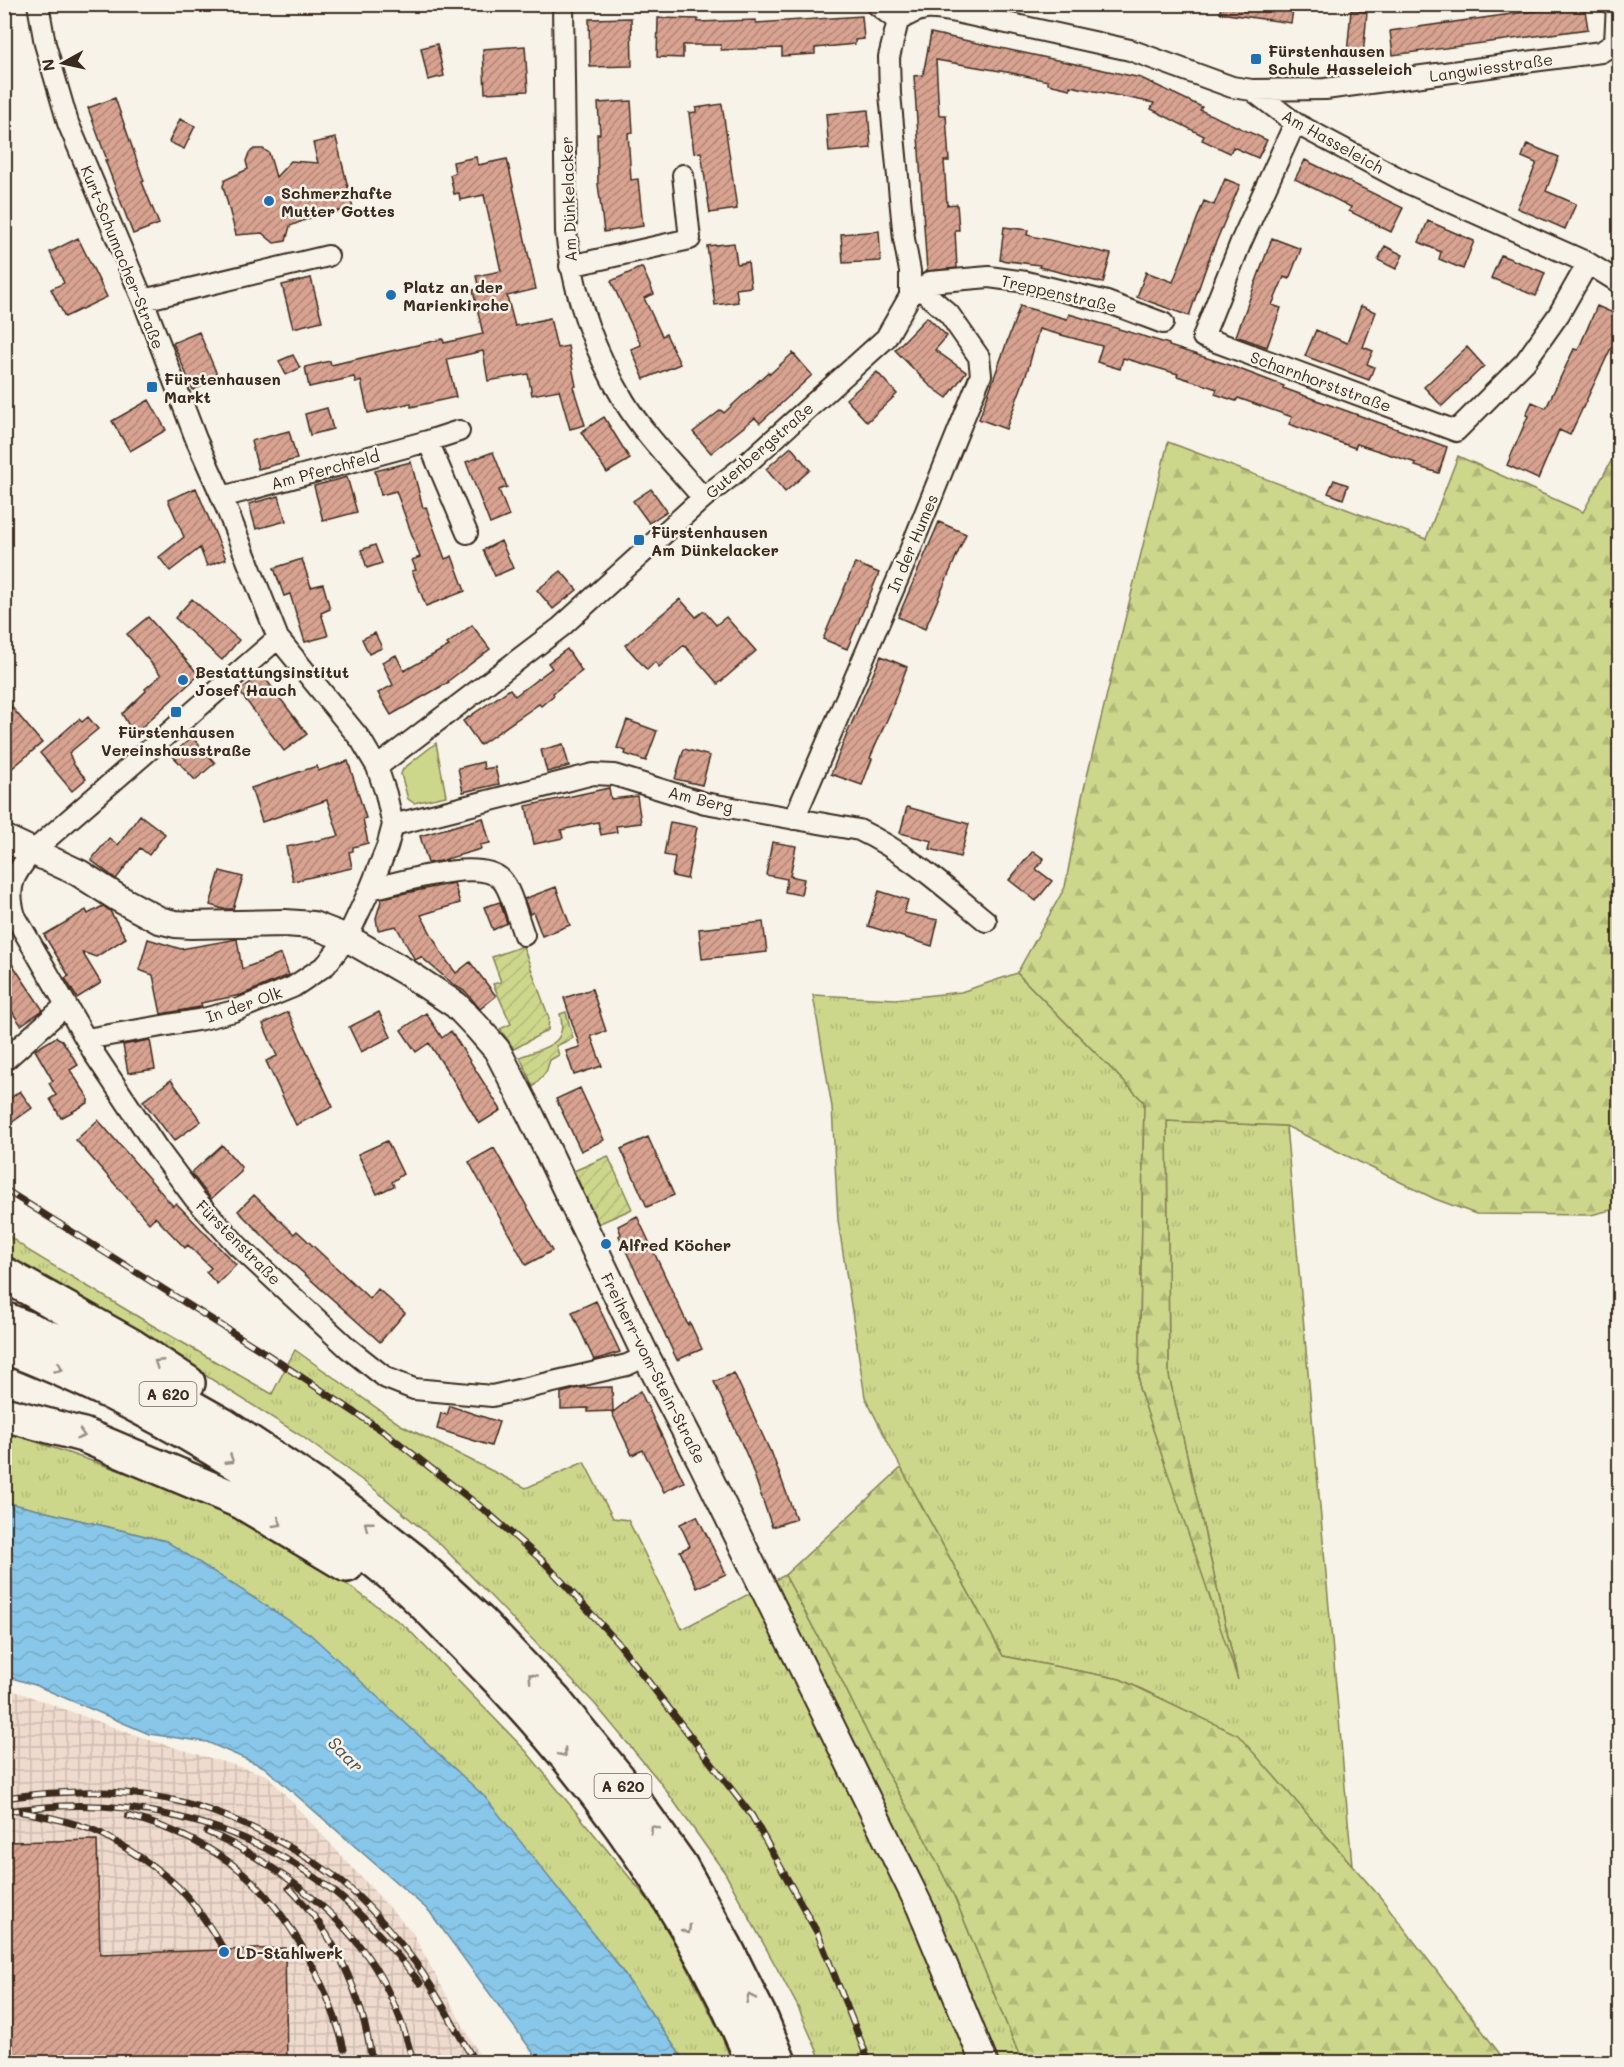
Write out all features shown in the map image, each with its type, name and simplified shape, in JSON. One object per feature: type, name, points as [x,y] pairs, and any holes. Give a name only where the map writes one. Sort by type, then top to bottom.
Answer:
[{"type":"highway","points":[[4,1274],[132,1346],[222,1405],[320,1489]]},
{"type":"highway","name":"A 620","points":[[4,1319],[149,1383],[223,1425],[320,1489],[414,1562],[481,1623],[554,1700],[618,1778],[680,1865],[725,1946],[769,2059]]},
{"type":"highway","name":"A 620","points":[[4,1346],[135,1404],[211,1448],[297,1504],[349,1541],[404,1585],[497,1677],[595,1792],[658,1879],[739,2028],[769,2059]]},
{"type":"highway","points":[[4,1414],[83,1435],[242,1502],[334,1555],[392,1596],[448,1649],[497,1677]]},
{"type":"street","name":"Kurt-Schumacher-Straße","points":[[38,4],[45,44],[68,123],[143,300],[196,439],[222,497],[278,638],[362,740],[377,766],[393,825]]},
{"type":"street","name":"Am Dünkelacker","points":[[563,4],[565,200],[570,266],[578,299],[604,363],[625,402],[644,429],[703,498]]},
{"type":"street","points":[[876,4],[898,21]]},
{"type":"street","points":[[1617,4],[1617,43]]},
{"type":"street","name":"Am Hasseleich","points":[[898,21],[914,10],[933,8],[956,12],[1131,50],[1232,87],[1251,90],[1295,123],[1407,182],[1588,263],[1620,283]]},
{"type":"street","name":"Gutenbergstraße","points":[[377,766],[561,627],[703,498],[743,466],[886,338],[915,290],[890,94],[889,57],[898,21]]},
{"type":"street","name":"Langwiesstraße","points":[[1251,90],[1307,91],[1601,52],[1617,43]]},
{"type":"street","name":"Scharnhorststraße","points":[[1295,123],[1241,242],[1203,337],[1456,432],[1525,362],[1560,314],[1588,263]]},
{"type":"street","points":[[570,266],[690,238],[683,175]]},
{"type":"street","points":[[143,300],[328,256]]},
{"type":"street","name":"Treppenstraße","points":[[915,290],[930,282],[989,277],[1026,282],[1107,302],[1163,323]]},
{"type":"street","name":"In der Humes","points":[[794,819],[909,553],[981,375],[979,357],[949,314],[925,293],[915,290]]},
{"type":"street","name":"Am Pferchfeld","points":[[222,497],[459,431]]},
{"type":"street","points":[[428,441],[467,533]]},
{"type":"street","name":"Fürstenstraße","points":[[278,638],[33,851],[17,870],[12,883],[10,900],[15,916],[65,1006],[157,1149],[195,1199],[238,1246],[348,1348],[386,1378],[414,1389],[492,1396],[627,1365],[646,1356]]},
{"type":"street","name":"Am Berg","points":[[393,825],[593,774],[614,774],[705,803],[859,830],[883,841],[937,880],[986,921]]},
{"type":"street","name":"In der Olk","points":[[86,1039],[202,1019],[234,1011],[293,987],[326,965],[347,938],[370,890],[393,825]]},
{"type":"street","name":"Freiherr-vom-Stein-Straße","points":[[4,838],[79,873],[159,920],[175,924],[285,923],[313,926],[347,938],[406,972],[456,1005],[496,1050],[531,1116],[646,1356],[920,1907],[984,2062]]},
{"type":"street","points":[[370,890],[462,869],[485,870],[500,878],[524,934]]},
{"type":"street","points":[[4,1061],[65,1006]]},
{"type":"shaded area","points":[[4,1687],[143,1738],[267,1775],[412,1932],[483,2062],[5,2062]]},
{"type":"green space","points":[[1168,442],[1426,539],[1458,456],[1583,512],[1619,447],[1619,1208],[1591,1215],[1476,1214],[1435,1199],[1286,1126],[1167,1121],[1169,1376],[1238,1680],[1139,1388],[1144,1102],[1017,973],[1065,887],[1082,797]]},
{"type":"green space","points":[[436,743],[446,796],[414,803],[408,799],[401,774],[403,769]]},
{"type":"green space","points":[[523,946],[549,1018],[548,1030],[514,1049],[500,1029],[511,1024],[493,984],[501,982],[492,957]]},
{"type":"green space","points":[[1017,973],[1144,1102],[1139,1388],[1236,1671],[1169,1376],[1167,1121],[1286,1126],[1352,1865],[1237,1735],[1120,1679],[1003,1656],[865,1397],[838,1220],[832,1107],[813,995],[896,999],[961,992]]},
{"type":"green space","points":[[566,1012],[573,1038],[556,1046],[559,1055],[550,1060],[546,1072],[533,1087],[520,1057],[546,1047],[558,1039],[562,1025],[560,1014]]},
{"type":"green space","points":[[608,1156],[632,1209],[598,1224],[574,1171]]},
{"type":"green space","points":[[5,1233],[29,1251],[150,1324],[272,1394],[295,1350],[401,1425],[526,1488],[584,1462],[613,1518],[628,1520],[682,1629],[785,1575],[841,1679],[887,1773],[920,1829],[955,1898],[1022,2062],[822,2062],[797,2005],[725,1873],[660,1782],[594,1703],[441,1545],[374,1489],[300,1435],[141,1335],[21,1265],[5,1253]]},
{"type":"green space","points":[[4,1431],[194,1496],[287,1541],[406,1627],[526,1751],[662,1917],[721,2035],[732,2062],[685,2062],[613,1958],[166,1541],[5,1502]]},
{"type":"green space","points":[[901,1468],[1003,1656],[1120,1679],[1238,1735],[1381,1898],[1506,2062],[1022,2062],[955,1898],[920,1829],[887,1773],[841,1679],[785,1575]]},
{"type":"water","name":"Saar","points":[[5,1502],[166,1541],[310,1634],[485,1797],[613,1958],[685,2062],[540,2062],[429,1911],[264,1767],[207,1742],[149,1734],[35,1685],[5,1676]]},
{"type":"building","points":[[1221,4],[1294,4],[1291,23],[1220,13]]},
{"type":"building","points":[[1584,4],[1588,29],[1393,55],[1390,31]]},
{"type":"building","points":[[1351,10],[1367,12],[1363,56],[1347,54]]},
{"type":"building","points":[[862,16],[864,39],[855,40],[855,44],[815,48],[815,54],[782,56],[782,48],[721,50],[721,45],[683,45],[683,58],[657,57],[658,18],[698,19],[698,22],[756,20],[756,23]]},
{"type":"building","points":[[631,18],[632,66],[590,67],[589,19]]},
{"type":"building","points":[[931,33],[1141,78],[1202,107],[1200,110],[1267,140],[1258,158],[1233,147],[1230,153],[1202,140],[1204,136],[1151,109],[1154,103],[1070,86],[1070,89],[1048,84],[1048,81],[1012,73],[936,60],[939,115],[946,115],[949,161],[944,161],[947,205],[957,204],[959,230],[955,230],[957,268],[927,271],[914,76],[923,75]]},
{"type":"building","points":[[437,44],[444,76],[428,80],[421,48]]},
{"type":"building","points":[[525,46],[528,91],[485,93],[483,49]]},
{"type":"building","points":[[115,98],[144,181],[142,182],[159,224],[133,234],[88,108]]},
{"type":"building","points":[[631,101],[633,132],[628,133],[631,180],[638,179],[643,226],[604,232],[598,184],[597,134],[600,134],[598,103]]},
{"type":"building","points":[[722,104],[737,209],[710,213],[701,152],[694,153],[689,113],[696,112],[696,108]]},
{"type":"building","points":[[868,110],[871,148],[829,152],[826,114]]},
{"type":"building","points":[[180,119],[195,126],[184,149],[169,142]]},
{"type":"building","name":"Schmerzhafte Mutter Gottes","points":[[336,138],[353,208],[331,213],[330,210],[290,226],[286,241],[274,243],[262,233],[236,235],[223,186],[225,180],[248,169],[246,161],[249,153],[254,149],[263,149],[269,153],[276,177],[291,161],[318,163],[313,143]]},
{"type":"building","points":[[1527,144],[1559,157],[1546,191],[1576,204],[1565,229],[1517,208],[1536,165],[1522,157]]},
{"type":"building","points":[[476,157],[478,165],[507,159],[536,289],[507,296],[515,326],[550,318],[557,348],[568,346],[576,386],[573,387],[585,425],[570,429],[559,390],[532,395],[528,374],[488,381],[483,351],[447,359],[456,397],[411,407],[411,403],[368,413],[361,381],[356,383],[354,377],[309,387],[305,367],[330,361],[331,365],[443,339],[444,343],[483,334],[473,290],[479,289],[476,276],[501,271],[484,195],[460,200],[459,193],[454,194],[450,175],[455,173],[453,162]]},
{"type":"building","points":[[1305,160],[1403,208],[1391,232],[1349,211],[1351,207],[1295,179]]},
{"type":"building","points":[[1225,179],[1240,185],[1210,256],[1189,316],[1137,297],[1146,272],[1173,282],[1204,201],[1214,205]]},
{"type":"building","points":[[1428,221],[1474,241],[1463,269],[1439,259],[1441,252],[1419,242]]},
{"type":"building","points":[[1004,227],[1028,230],[1027,235],[1111,254],[1103,283],[1039,267],[1040,265],[1000,260]]},
{"type":"building","points":[[879,231],[881,261],[843,263],[841,234]]},
{"type":"building","points":[[78,238],[107,297],[65,317],[51,289],[64,283],[50,252]]},
{"type":"building","points":[[1272,238],[1301,249],[1289,279],[1284,277],[1272,305],[1281,308],[1267,347],[1236,336]]},
{"type":"building","points":[[734,243],[737,264],[748,262],[751,287],[736,289],[738,302],[715,305],[707,246]]},
{"type":"building","points":[[1385,246],[1403,255],[1396,269],[1378,260]]},
{"type":"building","points":[[1501,255],[1545,273],[1536,296],[1491,278]]},
{"type":"building","points":[[642,267],[654,294],[644,298],[662,336],[666,334],[680,364],[644,379],[631,349],[641,345],[611,281]]},
{"type":"building","points":[[311,278],[322,321],[293,328],[282,285]]},
{"type":"building","points":[[1020,306],[1067,319],[1069,314],[1169,344],[1169,346],[1226,364],[1284,386],[1283,388],[1447,447],[1439,473],[1415,466],[1416,463],[1357,444],[1355,448],[1289,424],[1292,417],[1238,398],[1236,401],[1215,394],[1217,389],[1177,376],[1178,374],[1123,358],[1120,369],[1097,362],[1102,346],[1039,329],[1028,369],[1006,429],[979,419]]},
{"type":"building","points":[[1361,306],[1376,312],[1363,347],[1373,351],[1367,364],[1374,367],[1369,380],[1305,356],[1316,330],[1347,343]]},
{"type":"building","points":[[1597,306],[1620,316],[1620,352],[1611,348],[1570,435],[1559,430],[1538,479],[1507,465],[1532,402],[1546,408],[1574,349],[1578,350]]},
{"type":"building","points":[[927,317],[947,336],[935,350],[966,372],[947,398],[929,385],[895,350]]},
{"type":"building","points":[[199,332],[219,379],[193,390],[173,343]]},
{"type":"building","points":[[1467,347],[1484,366],[1442,406],[1424,387]]},
{"type":"building","points":[[793,353],[812,375],[760,423],[755,418],[711,453],[693,432],[721,410],[724,413],[768,372],[770,374]]},
{"type":"building","points":[[293,355],[300,368],[286,375],[279,361]]},
{"type":"building","points":[[877,372],[897,394],[867,422],[846,399]]},
{"type":"building","points":[[149,400],[166,430],[130,451],[112,421]]},
{"type":"building","points":[[327,408],[333,429],[310,435],[305,414]]},
{"type":"building","points":[[604,417],[630,459],[607,473],[581,432]]},
{"type":"building","points":[[289,431],[297,459],[258,469],[251,441]]},
{"type":"building","points":[[791,447],[810,470],[785,492],[766,469]]},
{"type":"building","points":[[493,452],[507,487],[499,490],[509,516],[490,524],[466,462]]},
{"type":"building","points":[[411,462],[423,508],[426,507],[445,559],[452,556],[465,591],[426,606],[412,571],[416,570],[412,560],[420,557],[396,491],[381,495],[375,471]]},
{"type":"building","points":[[347,477],[357,512],[323,521],[314,486]]},
{"type":"building","points":[[1334,480],[1348,485],[1343,499],[1328,493]]},
{"type":"building","points":[[196,488],[226,559],[207,566],[200,548],[170,571],[159,557],[184,537],[168,500]]},
{"type":"building","points":[[651,489],[667,511],[649,523],[633,501]]},
{"type":"building","points":[[279,496],[286,521],[256,529],[249,504]]},
{"type":"building","points":[[939,522],[966,534],[925,629],[898,617]]},
{"type":"building","points":[[501,541],[513,568],[495,576],[483,550]]},
{"type":"building","points":[[375,545],[382,563],[367,568],[361,550]]},
{"type":"building","points":[[302,559],[311,587],[323,584],[330,609],[321,613],[328,636],[305,642],[290,594],[284,596],[274,568]]},
{"type":"building","points":[[855,563],[879,573],[847,649],[823,639]]},
{"type":"building","points":[[561,571],[577,590],[553,609],[537,590]]},
{"type":"building","points":[[192,599],[239,640],[222,660],[175,618]]},
{"type":"building","points":[[680,599],[696,617],[704,611],[716,625],[726,617],[756,651],[718,684],[684,645],[659,667],[655,662],[647,670],[625,645]]},
{"type":"building","points":[[148,617],[199,675],[134,734],[122,714],[161,675],[127,634]]},
{"type":"building","points":[[472,625],[490,649],[449,682],[391,715],[378,693],[393,685],[382,662],[396,655],[404,671],[449,646],[447,644]]},
{"type":"building","points":[[375,633],[382,648],[369,654],[362,639]]},
{"type":"building","points":[[567,649],[582,671],[553,693],[554,695],[541,706],[539,704],[480,745],[463,721],[510,689],[515,696],[552,668],[548,663]]},
{"type":"building","points":[[881,656],[907,667],[894,704],[870,758],[872,759],[862,785],[831,774]]},
{"type":"building","points":[[262,674],[307,734],[284,751],[239,691]]},
{"type":"building","points":[[4,698],[42,743],[4,775]]},
{"type":"building","points":[[88,717],[98,729],[69,753],[74,765],[86,779],[72,791],[40,753],[79,719],[82,722]]},
{"type":"building","points":[[627,720],[657,731],[646,761],[625,754],[626,751],[617,748]]},
{"type":"building","points":[[192,737],[215,763],[195,780],[172,755]]},
{"type":"building","points":[[563,744],[569,766],[547,772],[541,750]]},
{"type":"building","points":[[684,749],[710,756],[702,785],[675,779]]},
{"type":"building","points":[[348,761],[366,818],[363,819],[368,843],[353,847],[353,851],[349,852],[352,868],[293,881],[286,847],[339,836],[327,800],[262,822],[251,788],[317,766],[318,771]]},
{"type":"building","points":[[483,762],[484,769],[495,767],[499,784],[463,792],[458,768]]},
{"type":"building","points":[[609,788],[611,799],[637,796],[641,823],[616,826],[617,832],[601,835],[598,822],[561,830],[563,838],[534,844],[526,806]]},
{"type":"building","points":[[907,807],[969,824],[960,857],[930,849],[932,841],[900,833]]},
{"type":"building","points":[[140,815],[165,834],[149,855],[140,848],[116,879],[91,860],[109,838],[118,845]]},
{"type":"building","points":[[483,818],[490,843],[480,845],[481,849],[447,860],[428,863],[420,836]]},
{"type":"building","points":[[670,822],[697,827],[687,879],[672,876],[675,857],[664,855]]},
{"type":"building","points":[[772,842],[796,846],[790,876],[804,879],[801,895],[785,892],[787,879],[766,875]]},
{"type":"building","points":[[1033,851],[1044,859],[1036,869],[1052,881],[1036,901],[1009,880]]},
{"type":"building","points":[[220,871],[243,877],[233,909],[210,905]]},
{"type":"building","points":[[454,883],[460,903],[421,915],[443,956],[456,973],[470,962],[496,996],[480,1009],[466,992],[454,985],[421,957],[415,960],[396,926],[378,930],[376,918],[382,898]]},
{"type":"building","points":[[556,887],[570,925],[542,936],[533,912],[530,914],[524,899]]},
{"type":"building","points":[[879,891],[908,900],[904,913],[938,920],[932,946],[868,926]]},
{"type":"building","points":[[500,902],[507,923],[493,930],[484,907]]},
{"type":"building","points":[[103,906],[110,911],[126,938],[96,957],[82,952],[101,983],[77,998],[65,978],[69,976],[44,935],[86,910],[88,914]]},
{"type":"building","points":[[763,922],[767,952],[702,959],[699,929]]},
{"type":"building","points":[[148,939],[181,949],[237,939],[242,969],[281,954],[289,975],[241,995],[201,1003],[202,1007],[161,1014],[153,975],[139,970]]},
{"type":"building","points":[[4,952],[43,1010],[21,1025],[4,1000]]},
{"type":"building","points":[[592,989],[606,1031],[591,1036],[602,1066],[574,1075],[566,1051],[580,1047],[564,998]]},
{"type":"building","points":[[288,1012],[333,1107],[296,1125],[266,1061],[277,1056],[263,1024]]},
{"type":"building","points":[[379,1012],[391,1037],[361,1052],[349,1027]]},
{"type":"building","points":[[426,1013],[442,1038],[451,1031],[501,1110],[479,1124],[429,1043],[416,1052],[401,1030]]},
{"type":"building","points":[[56,1037],[62,1040],[78,1065],[70,1070],[88,1097],[88,1103],[61,1118],[50,1099],[56,1095],[49,1083],[53,1081],[35,1050]]},
{"type":"building","points":[[150,1040],[155,1069],[128,1073],[123,1045]]},
{"type":"building","points":[[171,1080],[201,1121],[174,1141],[143,1101]]},
{"type":"building","points":[[580,1088],[604,1140],[581,1151],[556,1099]]},
{"type":"building","points":[[20,1091],[32,1108],[4,1128],[4,1103]]},
{"type":"building","points":[[98,1120],[173,1206],[176,1203],[236,1265],[217,1284],[206,1272],[211,1268],[188,1245],[185,1248],[155,1217],[149,1223],[76,1140]]},
{"type":"building","points":[[648,1137],[674,1195],[647,1207],[621,1149]]},
{"type":"building","points":[[387,1141],[403,1174],[392,1182],[394,1186],[377,1194],[358,1154]]},
{"type":"building","points":[[222,1145],[241,1167],[241,1172],[211,1199],[191,1173]]},
{"type":"building","points":[[494,1148],[552,1251],[526,1265],[469,1162]]},
{"type":"building","points":[[254,1195],[294,1234],[297,1231],[370,1299],[378,1289],[405,1313],[380,1342],[271,1244],[238,1211]]},
{"type":"building","points":[[637,1216],[688,1325],[690,1323],[702,1349],[677,1360],[619,1236],[621,1234],[618,1226]]},
{"type":"building","points":[[596,1301],[620,1352],[594,1360],[572,1312]]},
{"type":"building","points":[[734,1373],[771,1451],[796,1519],[772,1527],[749,1460],[714,1382]]},
{"type":"building","points":[[612,1387],[613,1411],[588,1412],[588,1408],[561,1409],[561,1393],[579,1388]]},
{"type":"building","points":[[640,1391],[684,1482],[664,1492],[643,1450],[632,1455],[612,1413]]},
{"type":"building","points":[[450,1406],[499,1422],[491,1446],[437,1429],[441,1413],[447,1415]]},
{"type":"building","points":[[697,1516],[726,1574],[697,1588],[680,1551],[690,1546],[680,1524]]},
{"type":"building","name":"LD-Stahlwerk","points":[[97,1840],[100,1954],[285,1948],[287,2062],[4,2062],[4,1842]]},
{"type":"railway","points":[[4,1189],[262,1351],[386,1433],[488,1513],[545,1563],[620,1645],[752,1816],[818,1934],[869,2062]]},
{"type":"railway","points":[[4,1798],[107,1792],[168,1799],[211,1811],[275,1839],[333,1875],[385,1924],[421,1971],[475,2062]]},
{"type":"railway","points":[[4,1812],[48,1807],[92,1806],[136,1809],[179,1817],[261,1846],[300,1867],[336,1893],[370,1924],[420,1983]]},
{"type":"railway","points":[[22,1812],[63,1821],[102,1834],[142,1858],[185,1894],[224,1950]]},
{"type":"railway","points":[[128,1816],[156,1824],[195,1841],[232,1864],[270,1900],[287,1923],[316,1973],[328,1999],[344,2049]]},
{"type":"railway","points":[[207,1832],[248,1853],[287,1878],[333,1916],[352,1936],[383,1980],[405,2032],[413,2062]]},
{"type":"railway","points":[[289,1888],[321,1926],[345,1968],[362,2014],[372,2062]]},
{"type":"place","name":"Fürstenhausen Schule Hasseleich","points":[[1256,59]]},
{"type":"place","name":"Schmerzhafte Mutter Gottes","points":[[269,201]]},
{"type":"place","name":"Platz an der Marienkirche","points":[[391,295]]},
{"type":"place","name":"Fürstenhausen Markt","points":[[152,387]]},
{"type":"place","name":"Fürstenhausen Am Dünkelacker","points":[[639,540]]},
{"type":"place","name":"Bestattungsinstitut Josef Hauch","points":[[183,680]]},
{"type":"place","name":"Fürstenhausen Vereinshausstraße","points":[[176,712]]},
{"type":"place","name":"Alfred Köcher","points":[[606,1244]]},
{"type":"place","name":"LD-Stahlwerk","points":[[224,1952]]}]
